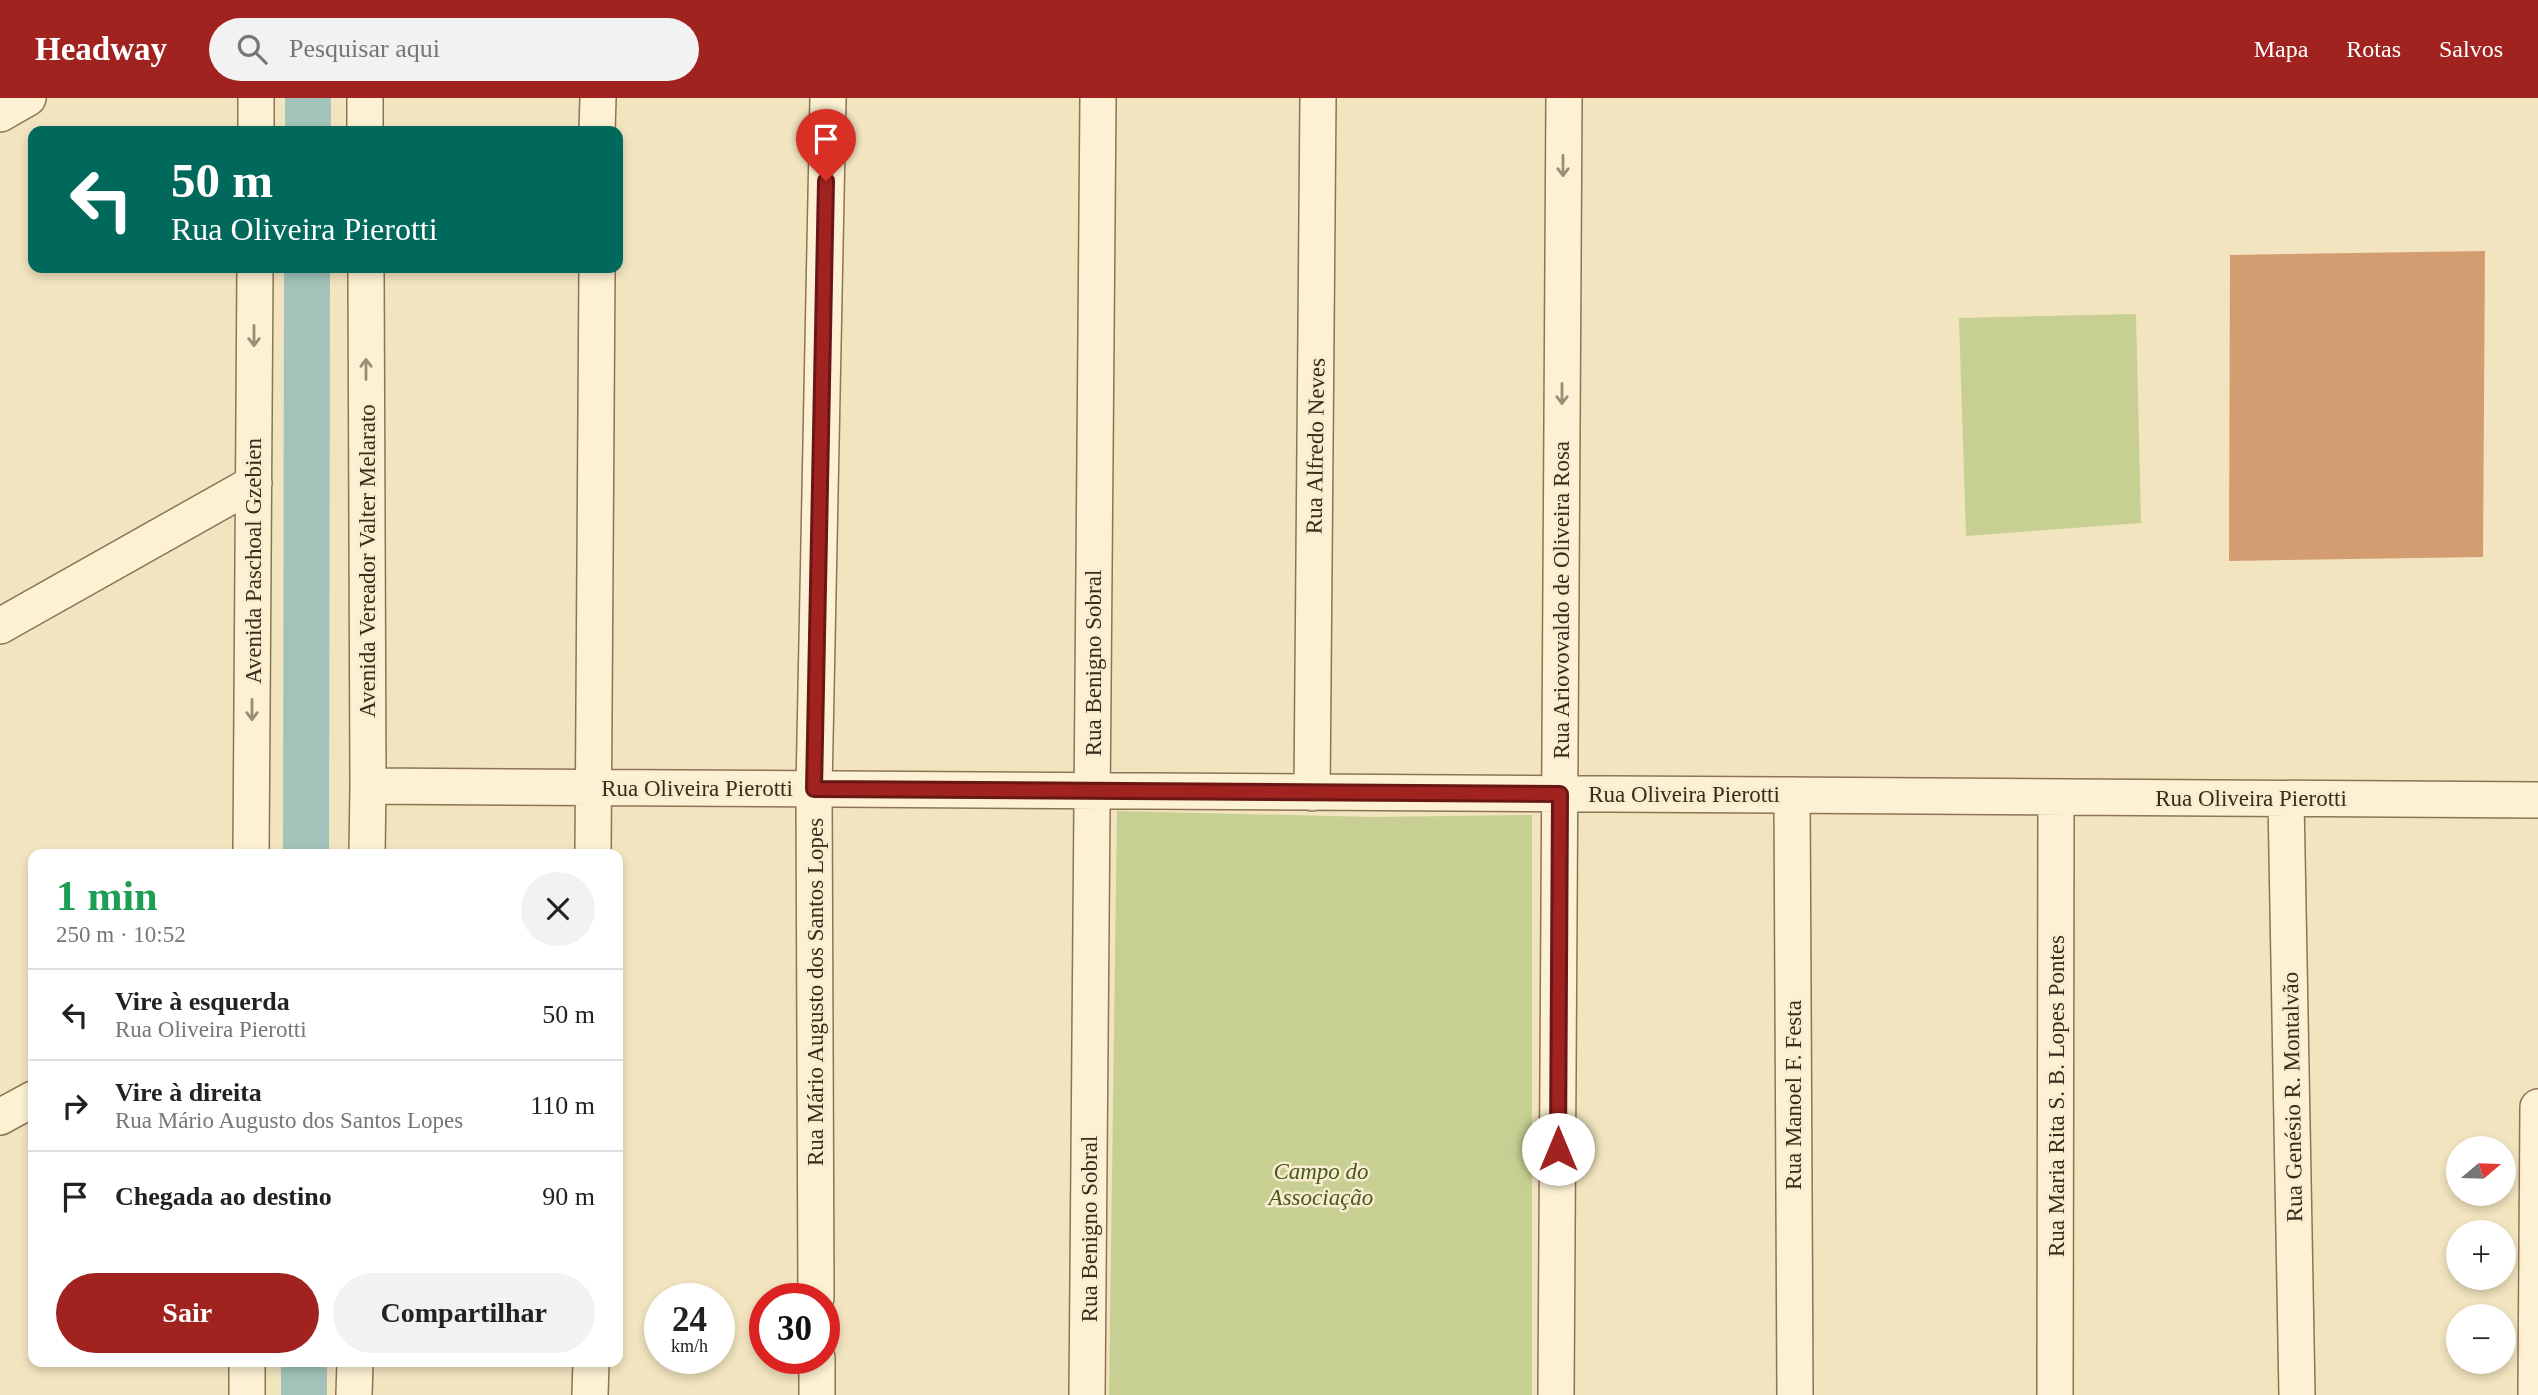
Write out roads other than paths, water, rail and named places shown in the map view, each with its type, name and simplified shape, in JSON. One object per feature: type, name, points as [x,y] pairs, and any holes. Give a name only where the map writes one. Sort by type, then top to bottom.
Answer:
[{"type":"street","points":[[0,114],[28,98]]},
{"type":"street","points":[[256,98],[256,126]]},
{"type":"street","points":[[365,98],[365,126]]},
{"type":"street","points":[[597,126],[598,98]]},
{"type":"street","name":"Rua Mário Augusto dos Santos Lopes","points":[[816,1283],[814,789],[828,98]]},
{"type":"street","name":"Rua Benigno Sobral","points":[[1087,1395],[1098,98]]},
{"type":"street","name":"Rua Alfredo Neves","points":[[1312,793],[1318,98]]},
{"type":"street","name":"Rua Ariovovaldo de Oliveira Rosa","points":[[1556,1395],[1563,98]]},
{"type":"street","name":"Avenida Paschoal Gzebien","points":[[251,849],[255,273]]},
{"type":"street","name":"Avenida Vereador Valter Melarato","points":[[366,273],[367,849]]},
{"type":"street","points":[[593,849],[597,273]]},
{"type":"street","points":[[0,626],[254,484]]},
{"type":"street","name":"Rua Oliveira Pierotti","points":[[368,786],[2538,800]]},
{"type":"street","name":"Rua Manoel F. Festa","points":[[1792,795],[1795,1395]]},
{"type":"street","name":"Rua Maria Rita S. B. Lopes Pontes","points":[[2054,1395],[2056,797]]},
{"type":"street","name":"Rua Genésio R. Montalvão","points":[[2286,799],[2297,1395]]},
{"type":"street","points":[[0,1117],[28,1102]]},
{"type":"street","points":[[2536,1395],[2538,1107]]},
{"type":"street","points":[[247,1367],[247,1395]]},
{"type":"street","points":[[354,1395],[355,1367]]},
{"type":"street","points":[[590,1367],[590,1395]]},
{"type":"street","points":[[817,1374],[817,1395]]},
{"type":"waterway","points":[[308,98],[308,126]]},
{"type":"waterway","points":[[306,849],[307,273]]},
{"type":"waterway","points":[[304,1367],[304,1395]]},
{"type":"park label","name":"Campo do Associação","points":[[1321,1184]]}]
